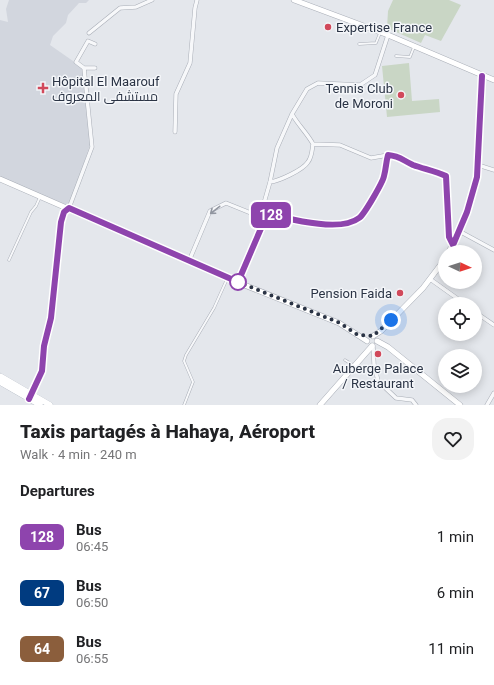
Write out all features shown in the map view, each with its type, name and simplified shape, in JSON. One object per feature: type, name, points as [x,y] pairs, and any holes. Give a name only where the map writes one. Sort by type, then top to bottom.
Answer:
[{"type":"main road","points":[[294,0],[388,35],[450,60],[482,76],[494,80]]},
{"type":"main road","points":[[453,245],[473,193],[478,165],[482,76]]},
{"type":"main road","points":[[0,179],[227,278],[340,323],[358,335],[388,347],[460,405]]},
{"type":"main road","points":[[322,404],[354,366],[372,341],[430,279],[438,268]]},
{"type":"main road","points":[[0,376],[40,405]]},
{"type":"main road","points":[[0,382],[50,405]]},
{"type":"street","points":[[89,32],[120,8],[136,7],[152,0]]},
{"type":"street","points":[[175,132],[176,94],[190,63],[197,0]]},
{"type":"street","points":[[238,282],[262,226],[263,212],[277,148],[292,114],[307,89],[318,83],[360,85],[375,75],[388,35]]},
{"type":"street","points":[[95,44],[88,41],[81,50],[76,62],[84,68],[95,68]]},
{"type":"street","points":[[30,397],[42,371],[44,346],[51,318],[61,222],[64,212],[69,208],[92,147],[84,68]]},
{"type":"street","points":[[292,114],[297,123],[314,144]]},
{"type":"street","points":[[314,144],[340,145],[371,158],[388,155],[398,156],[414,165],[446,176],[449,237],[453,245]]},
{"type":"street","points":[[270,182],[279,181],[308,162],[314,144]]},
{"type":"street","points":[[263,212],[290,220],[322,224],[344,223],[356,220],[365,211],[380,186],[384,177],[388,155]]},
{"type":"street","points":[[478,165],[494,170]]},
{"type":"street","points":[[189,261],[210,211],[226,203],[263,218]]},
{"type":"street","points":[[459,231],[494,250]]},
{"type":"street","points":[[430,279],[455,297]]},
{"type":"street","points":[[482,317],[494,325]]},
{"type":"street","points":[[372,341],[374,364],[378,380],[396,398],[412,400],[416,405]]},
{"type":"street","points":[[487,405],[494,393]]},
{"type":"lane","points":[[358,44],[376,43],[380,33]]},
{"type":"lane","points":[[396,56],[410,57],[414,46]]},
{"type":"lane","points":[[9,260],[40,196]]},
{"type":"lane","points":[[184,405],[193,382],[184,362],[186,355],[214,308],[227,278]]},
{"type":"lane","points":[[345,360],[354,366]]},
{"type":"shaded area","name":"Hôpital El Maarouf مستشفى المعروف","points":[[9,0],[89,0],[86,3],[79,3],[68,15],[66,23],[53,36],[50,45],[83,68],[90,145],[69,206],[0,177],[0,20],[8,22],[6,9]]},
{"type":"green space","points":[[393,0],[449,0],[461,5],[441,41],[425,35],[421,43],[387,28],[388,11]]},
{"type":"green space","points":[[409,63],[412,101],[439,99],[440,112],[387,117],[382,66]]},
{"type":"bus line","name":"128","points":[[29,399],[42,371],[44,346],[51,318],[58,238],[62,216],[66,210],[69,208],[238,282],[262,226],[263,212],[290,220],[322,224],[352,222],[359,218],[365,211],[376,190],[380,186],[384,177],[388,155],[398,156],[414,165],[421,166],[446,176],[449,237],[453,245],[467,212],[477,177],[482,76]]},
{"type":"place","name":"Expertise France","points":[[328,27]]},
{"type":"place","name":"Hôpital El Maarouf مستشفى المعروف","points":[[43,88]]},
{"type":"place","name":"Tennis Club de Moroni","points":[[401,95]]},
{"type":"place","name":"Pension Faida","points":[[400,293]]},
{"type":"place","name":"Auberge Palace / Restaurant","points":[[378,354]]},
{"type":"route","points":[[238,282],[340,323],[358,335],[373,336],[381,331],[391,320]]}]
